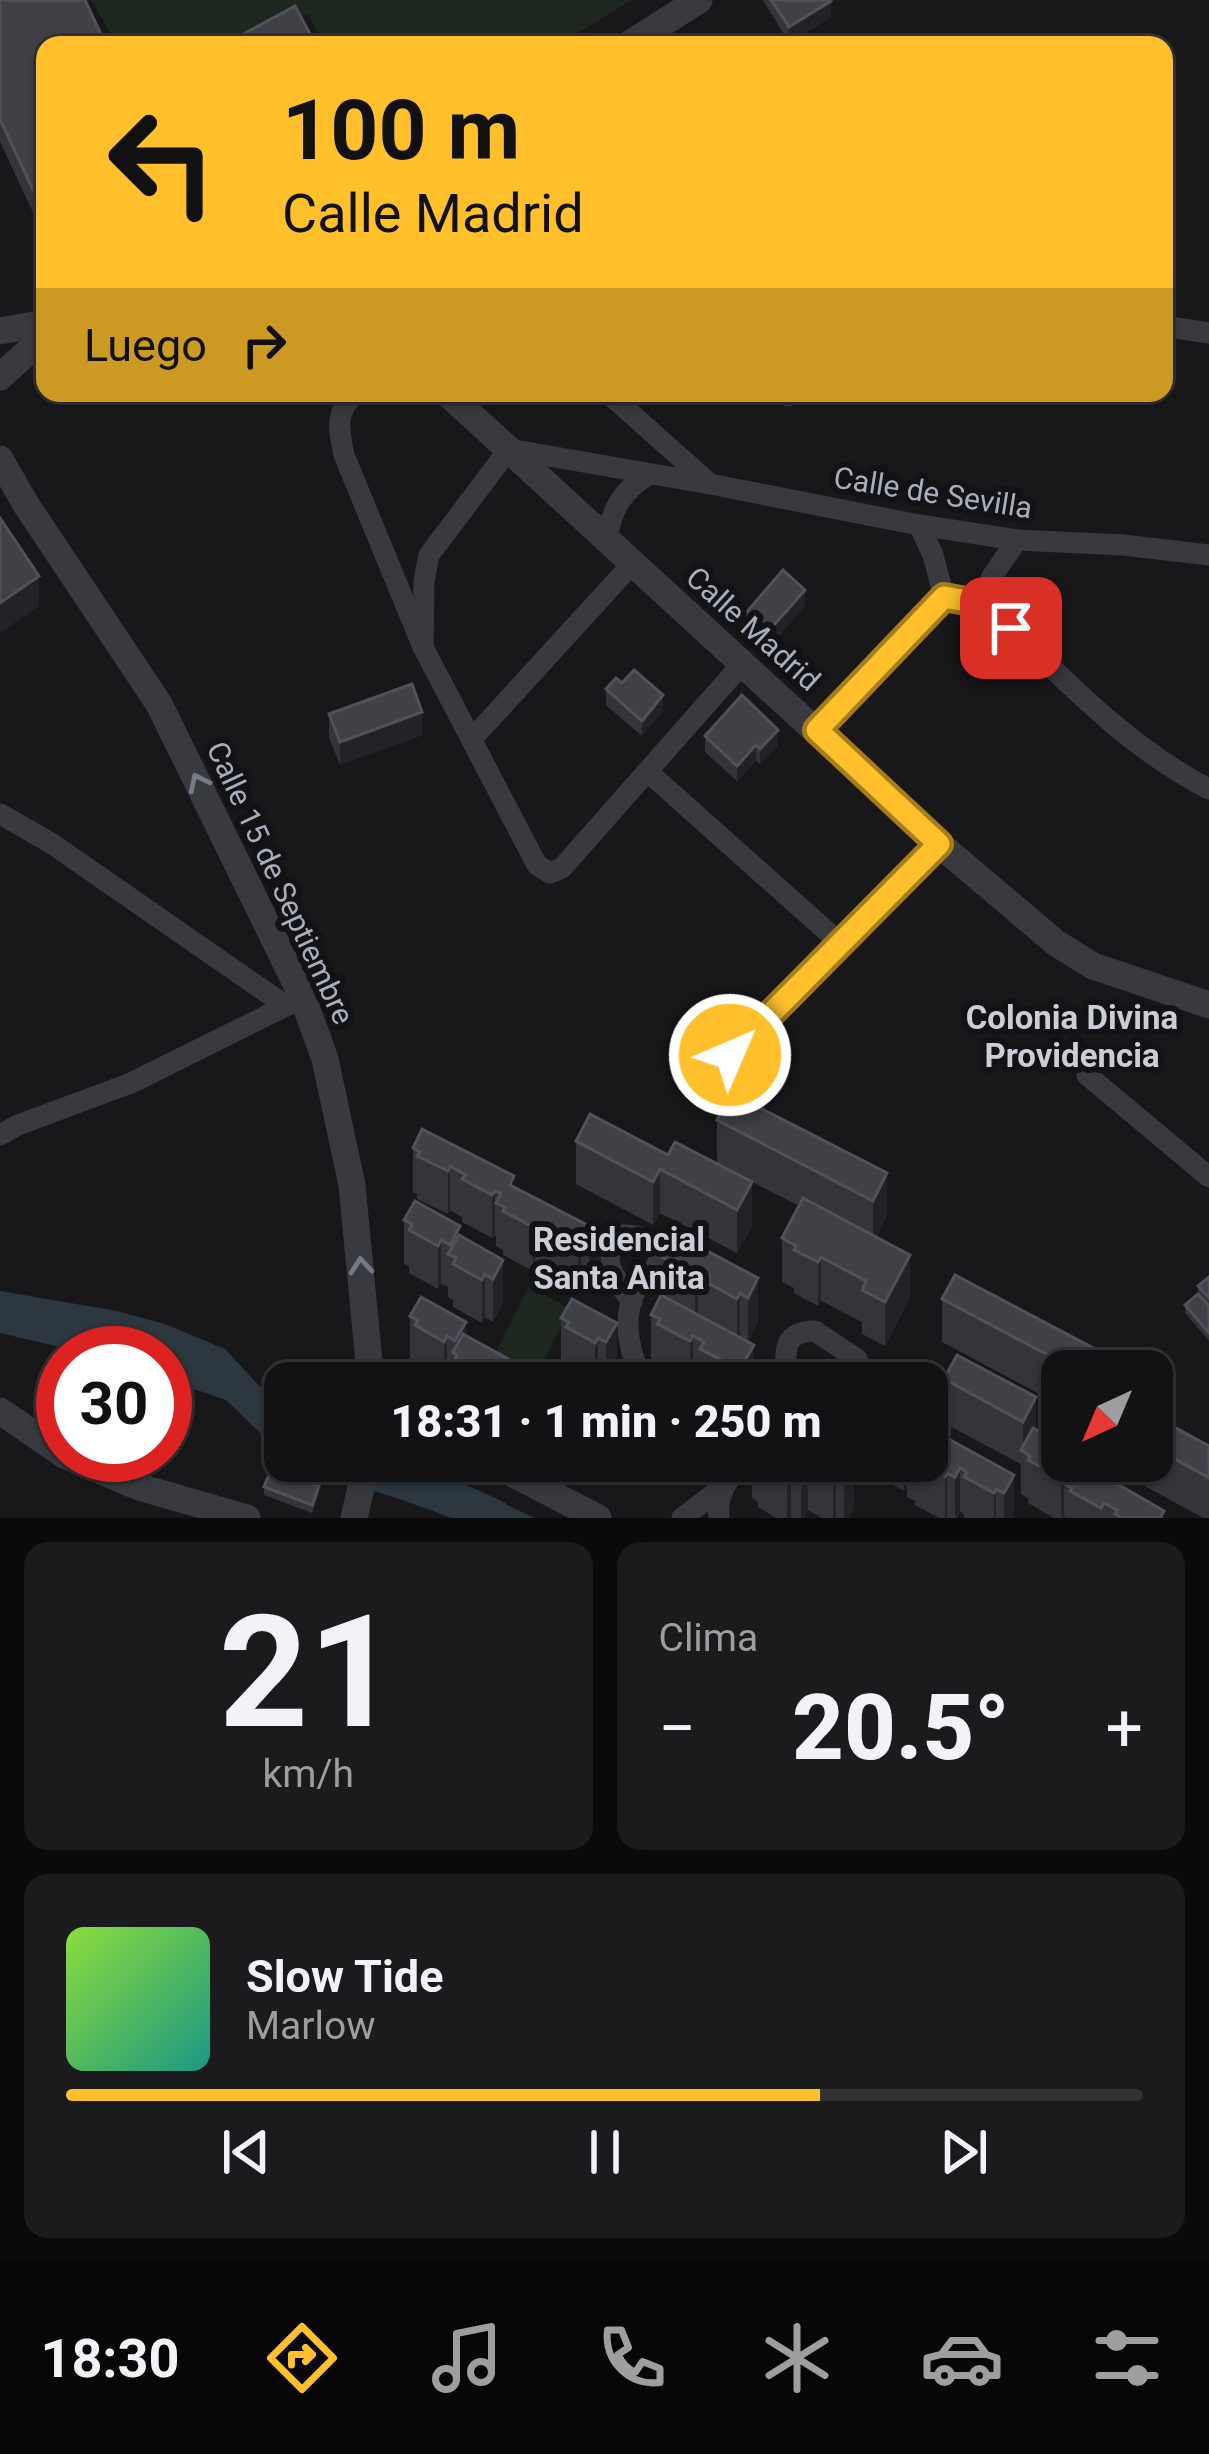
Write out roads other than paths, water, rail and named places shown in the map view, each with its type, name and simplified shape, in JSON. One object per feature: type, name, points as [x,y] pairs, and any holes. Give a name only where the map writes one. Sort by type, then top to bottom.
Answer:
[{"type":"street","points":[[648,36],[699,0]]},
{"type":"street","points":[[0,331],[36,325]]},
{"type":"street","points":[[1173,327],[1209,333]]},
{"type":"street","points":[[0,376],[36,344]]},
{"type":"street","points":[[346,402],[339,426],[344,455],[423,647],[537,866],[550,873],[562,868],[742,664]]},
{"type":"street","name":"Calle Madrid","points":[[458,402],[939,844],[1056,943],[1093,966],[1209,1005]]},
{"type":"street","points":[[618,402],[710,484]]},
{"type":"street","points":[[423,647],[429,554],[509,449]]},
{"type":"street","name":"Calle de Sevilla","points":[[509,449],[1017,540],[1209,555]]},
{"type":"street","name":"Calle 15 de Septiembre","points":[[0,459],[159,704],[268,922],[294,1002],[325,1059],[352,1185],[369,1362]]},
{"type":"street","points":[[607,541],[618,501],[650,474]]},
{"type":"street","points":[[919,525],[944,597]]},
{"type":"street","points":[[988,605],[991,578],[1017,540]]},
{"type":"street","points":[[472,739],[632,563]]},
{"type":"street","points":[[944,597],[988,605],[1098,710],[1174,772],[1209,789]]},
{"type":"street","points":[[817,730],[944,597]]},
{"type":"street","points":[[647,771],[841,944]]},
{"type":"street","points":[[0,814],[51,842],[294,1002]]},
{"type":"street","points":[[730,1055],[939,844]]},
{"type":"street","points":[[0,1135],[131,1083],[294,1002]]},
{"type":"street","points":[[1087,1075],[1209,1177]]},
{"type":"street","points":[[632,1302],[627,1318],[634,1362]]},
{"type":"street","points":[[786,1362],[786,1348],[794,1336],[815,1330],[857,1362]]},
{"type":"street","points":[[0,1411],[36,1436]]},
{"type":"street","points":[[128,1482],[247,1518]]},
{"type":"street","points":[[529,1482],[598,1518]]},
{"type":"street","points":[[682,1518],[726,1482]]},
{"type":"street","points":[[718,1518],[723,1486]]},
{"type":"waterway","points":[[406,1482],[495,1518]]},
{"type":"district","name":"Colonia Divina Providencia","points":[[1072,1036]]},
{"type":"district","name":"Residencial Santa Anita","points":[[619,1258]]}]
